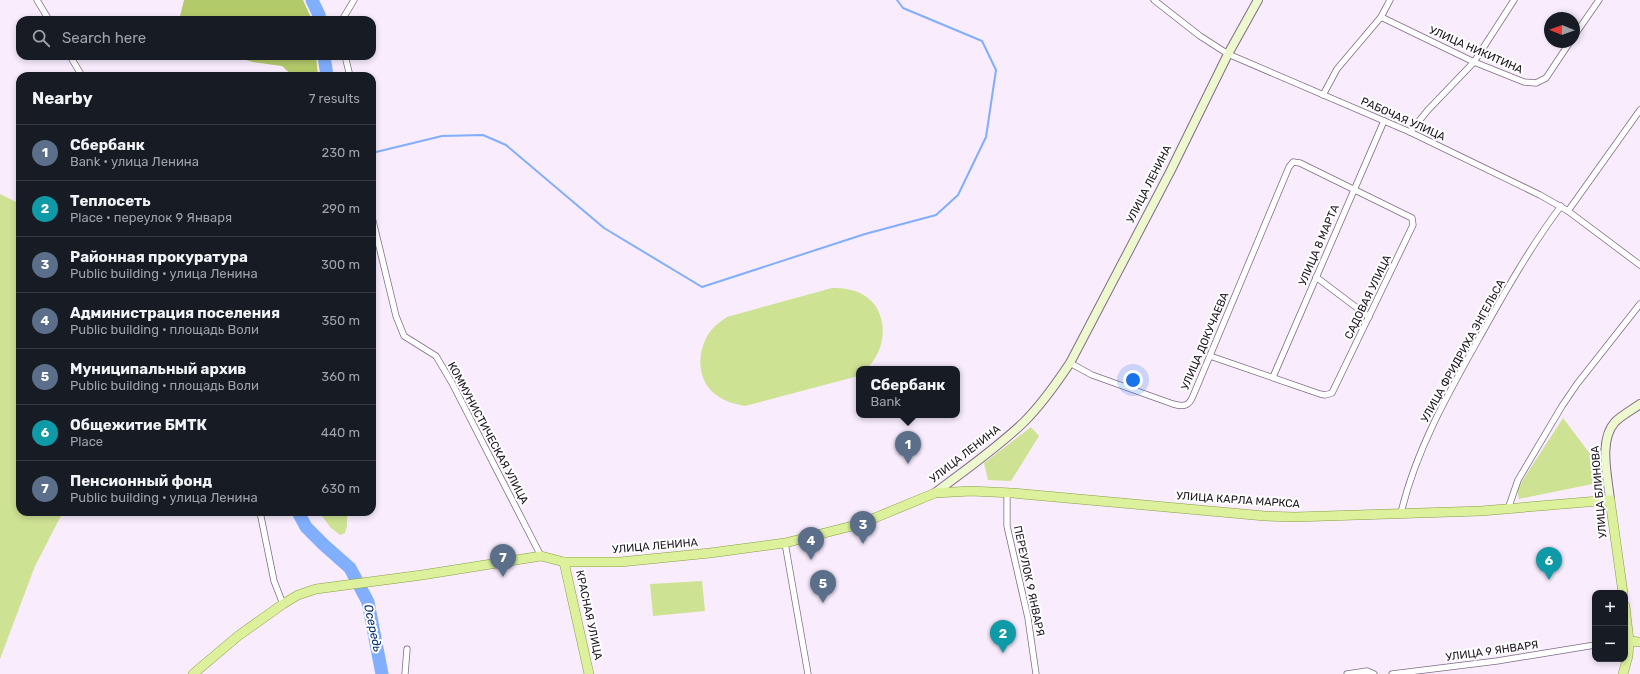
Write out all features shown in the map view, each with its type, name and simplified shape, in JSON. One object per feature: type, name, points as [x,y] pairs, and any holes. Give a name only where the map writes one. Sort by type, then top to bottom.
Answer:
[{"type":"main road","name":"УЛИЦА КАРЛА МАРКСА","points":[[935,493],[971,491],[1007,493],[1265,516],[1295,517],[1508,509],[1610,500]]},
{"type":"main road","name":"УЛИЦА ЛЕНИНА","points":[[193,674],[238,636],[284,604],[298,595],[316,589],[541,556],[564,562],[620,562],[710,553],[785,543],[860,524],[935,493]]},
{"type":"main road","name":"УЛИЦА БЛИНОВА","points":[[1610,500],[1623,590]]},
{"type":"main road","name":"КРАСНАЯ УЛИЦА","points":[[564,562],[589,674]]},
{"type":"main road","points":[[1628,641],[1640,642]]},
{"type":"main road","points":[[1623,674],[1626,662]]},
{"type":"street","points":[[37,0],[47,16]]},
{"type":"street","points":[[344,16],[354,0]]},
{"type":"street","name":"РАБОЧАЯ УЛИЦА","points":[[1154,0],[1200,36],[1228,54],[1410,132],[1561,206],[1640,264]]},
{"type":"street","name":"УЛИЦА ЛЕНИНА","points":[[935,493],[1024,422],[1052,389],[1070,363],[1163,185],[1228,54],[1258,0]]},
{"type":"street","points":[[1322,95],[1337,69],[1381,17],[1390,0]]},
{"type":"street","points":[[1410,132],[1428,110],[1474,62],[1514,0]]},
{"type":"street","points":[[1580,27],[1599,0]]},
{"type":"street","name":"УЛИЦА НИКИТИНА","points":[[1381,17],[1474,62],[1524,82],[1536,83],[1546,78],[1566,48]]},
{"type":"street","points":[[72,60],[80,72]]},
{"type":"street","points":[[346,60],[349,72]]},
{"type":"street","points":[[1568,211],[1640,110]]},
{"type":"street","name":"УЛИЦА 8 МАРТА","points":[[1273,377],[1384,121]]},
{"type":"street","name":"САДОВАЯ УЛИЦА","points":[[1210,356],[1320,394],[1325,395],[1332,393],[1413,225],[1412,218],[1407,215],[1298,162],[1293,162],[1289,167]]},
{"type":"street","name":"УЛИЦА ДОКУЧАЕВА","points":[[1070,363],[1092,375],[1173,404],[1184,406],[1191,401],[1289,167]]},
{"type":"street","name":"УЛИЦА ФРИДРИХА ЭНГЕЛЬСА","points":[[1400,513],[1410,478],[1429,434],[1458,377],[1540,236],[1561,206]]},
{"type":"street","name":"КОММУНИСТИЧЕСКАЯ УЛИЦА","points":[[376,234],[396,316],[404,336],[436,356],[452,383],[541,556]]},
{"type":"street","points":[[1316,277],[1369,317]]},
{"type":"street","points":[[1508,509],[1512,494],[1520,475],[1562,406],[1577,384],[1640,304]]},
{"type":"street","name":"УЛИЦА БЛИНОВА","points":[[1610,500],[1606,454],[1607,435],[1615,422],[1640,404]]},
{"type":"street","name":"ПЕРЕУЛОК 9 ЯНВАРЯ","points":[[1007,493],[1007,526],[1028,618],[1036,674]]},
{"type":"street","points":[[261,516],[274,581],[284,604]]},
{"type":"street","points":[[785,543],[808,674]]},
{"type":"street","name":"УЛИЦА 9 ЯНВАРЯ","points":[[1392,674],[1497,661],[1592,645]]},
{"type":"street","points":[[405,674],[407,649]]},
{"type":"street","points":[[1348,674],[1367,671],[1374,674]]},
{"type":"green space","points":[[184,0],[303,0],[310,16],[180,16]]},
{"type":"green space","points":[[246,60],[316,60],[318,72],[289,72],[282,66]]},
{"type":"green space","points":[[0,194],[16,202],[16,516],[61,516],[35,566],[0,659]]},
{"type":"green space","points":[[832,288],[848,289],[862,294],[878,309],[883,330],[882,341],[879,351],[869,366],[856,366],[856,377],[745,406],[734,404],[725,400],[711,390],[705,382],[700,364],[701,354],[708,335],[717,324],[727,317]]},
{"type":"green space","points":[[1563,418],[1603,471],[1597,483],[1519,499],[1517,489]]},
{"type":"green space","points":[[1031,427],[1039,436],[1011,481],[988,480],[984,463]]},
{"type":"green space","points":[[322,516],[347,516],[345,533],[340,535],[331,528]]},
{"type":"green space","points":[[702,581],[705,611],[653,616],[650,584]]},
{"type":"waterway","name":"Осередь","points":[[312,0],[319,16]]},
{"type":"waterway","points":[[376,152],[442,136],[483,135],[506,145],[604,228],[702,287],[865,234],[936,215],[958,195],[986,137],[996,70],[982,41],[903,8],[897,0]]},
{"type":"waterway","name":"Осередь","points":[[325,60],[326,72]]},
{"type":"waterway","name":"Осередь","points":[[300,516],[306,527],[350,568],[368,602],[382,674]]},
{"type":"place","name":"Сбербанк","points":[[908,464]]},
{"type":"place","name":"Районная прокуратура","points":[[863,544]]},
{"type":"place","name":"Администрация поселения","points":[[811,560]]},
{"type":"place","name":"Пенсионный фонд","points":[[503,577]]},
{"type":"place","name":"Общежитие БМТК","points":[[1549,580]]},
{"type":"place","name":"Муниципальный архив","points":[[823,603]]},
{"type":"place","name":"Теплосеть","points":[[1003,653]]}]
